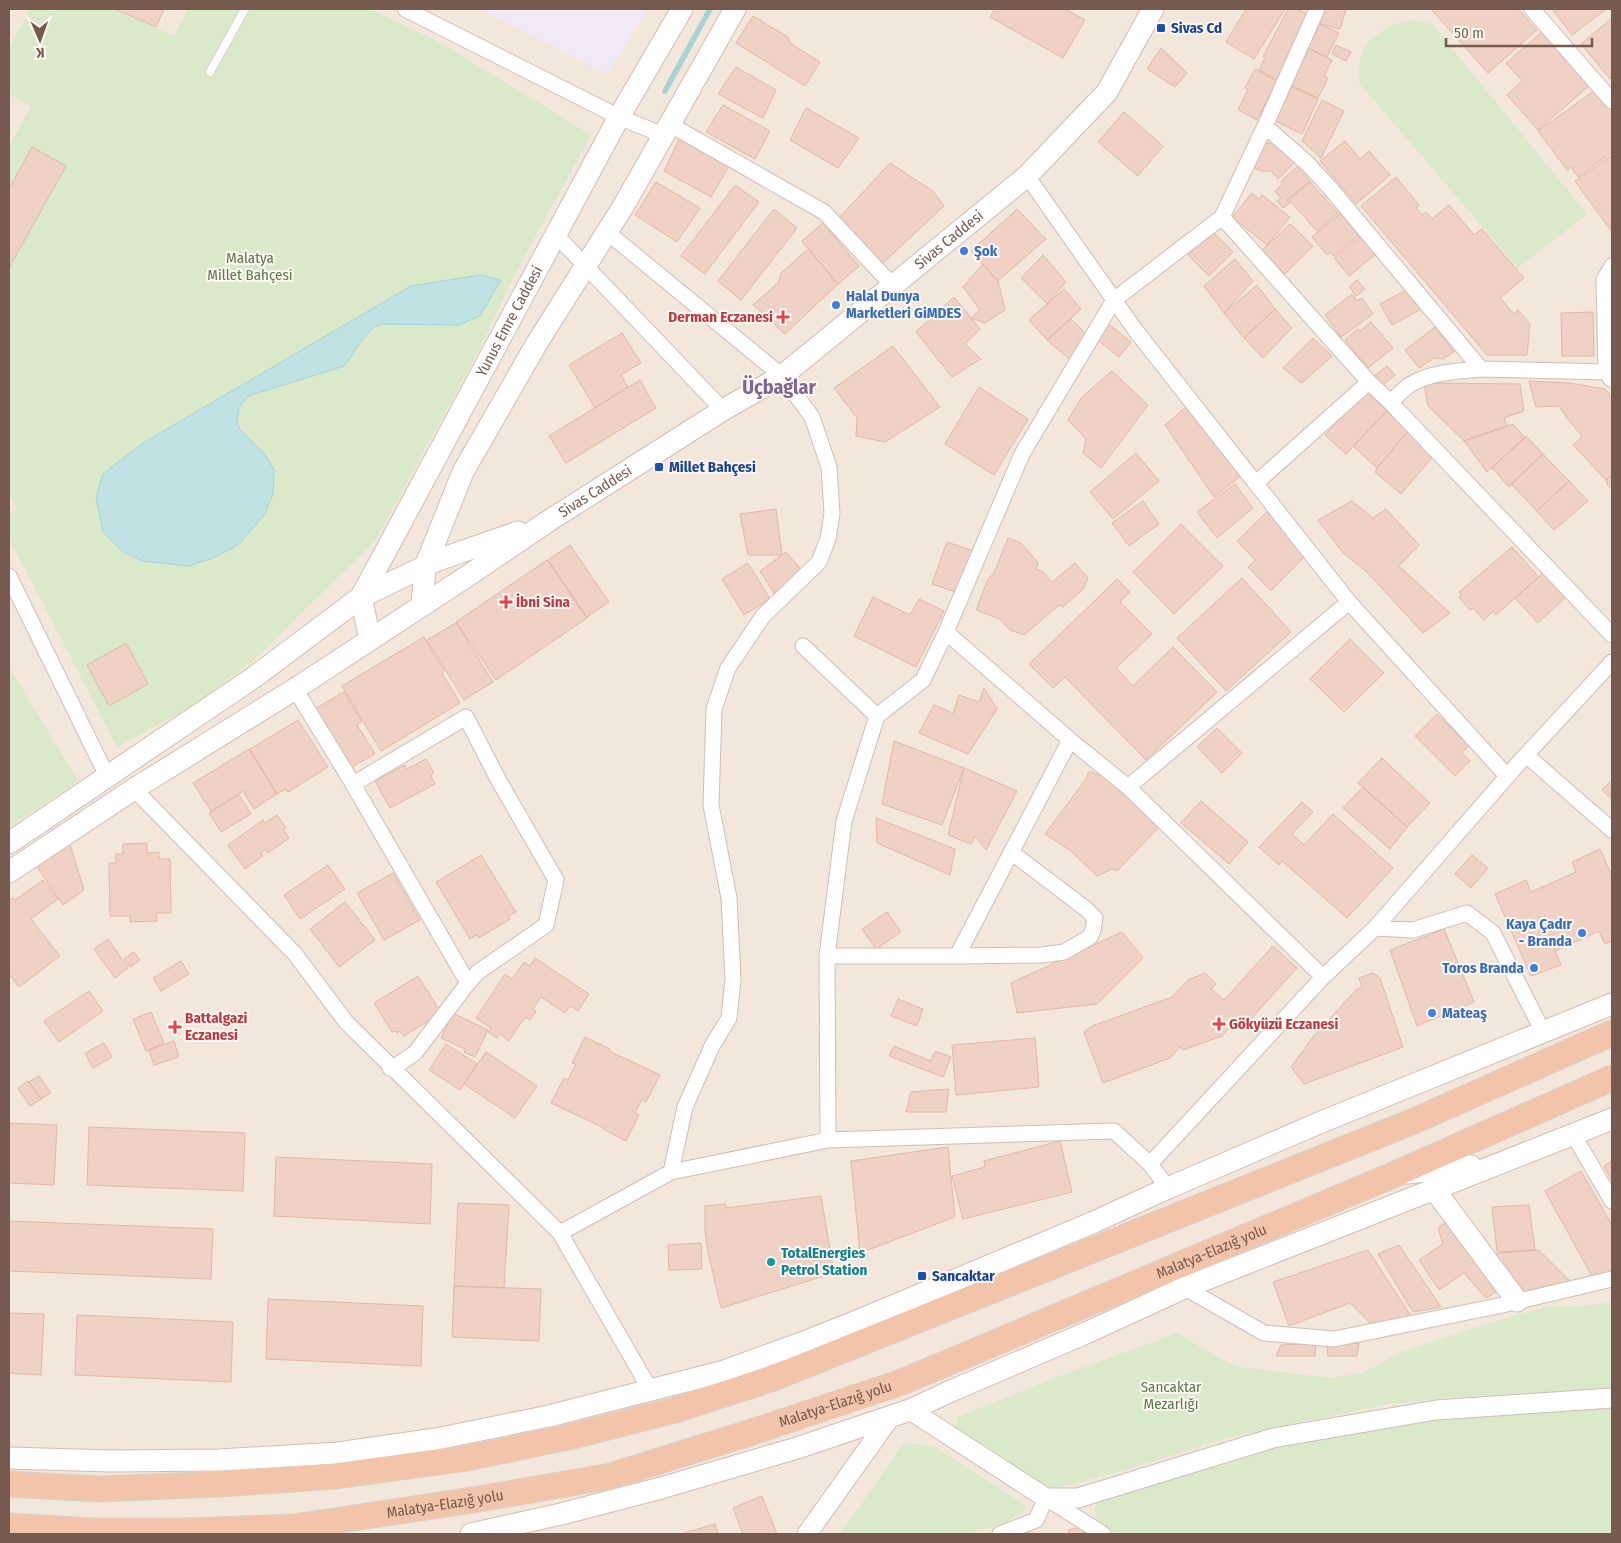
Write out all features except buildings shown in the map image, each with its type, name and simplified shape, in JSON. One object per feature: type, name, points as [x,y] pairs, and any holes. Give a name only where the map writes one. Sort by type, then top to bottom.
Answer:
[{"type":"highway","points":[[9,1484],[100,1489],[219,1484],[336,1476],[458,1459],[577,1435],[675,1410],[771,1379],[1414,1120],[1612,1033]]},
{"type":"highway","name":"Malatya-Elazığ yolu","points":[[9,1526],[110,1531],[188,1531],[294,1527],[479,1500],[611,1476],[749,1433],[902,1382],[1392,1174],[1612,1078]]},
{"type":"main road","name":"Yunus Emre Caddesi","points":[[361,598],[619,117],[682,9]]},
{"type":"main road","points":[[422,605],[425,567],[463,472],[537,343],[608,232],[734,9]]},
{"type":"main road","name":"Sivas Caddesi","points":[[547,522],[723,410],[782,376],[1028,176],[1107,92],[1154,9]]},
{"type":"main road","points":[[9,843],[253,678],[361,598],[438,560],[547,522]]},
{"type":"main road","points":[[9,872],[134,789],[295,689],[547,522]]},
{"type":"main road","points":[[361,598],[370,639]]},
{"type":"main road","points":[[9,1458],[111,1461],[219,1460],[338,1453],[436,1439],[549,1416],[721,1372],[804,1342],[1094,1222],[1319,1123],[1612,1004]]},
{"type":"main road","points":[[471,1534],[561,1514],[661,1488],[797,1448],[900,1413],[1086,1333],[1184,1288],[1612,1119]]},
{"type":"main road","points":[[1392,1174],[1499,1164]]},
{"type":"main road","points":[[1434,1189],[1517,1301]]},
{"type":"street","points":[[405,9],[619,117],[666,130],[824,212],[893,286]]},
{"type":"street","points":[[828,1140],[827,956],[844,822],[877,716],[923,680],[946,632],[1022,454],[1114,300],[1222,217],[1317,9]]},
{"type":"street","points":[[1532,9],[1612,101]]},
{"type":"street","points":[[1265,126],[1307,163],[1330,188],[1481,369]]},
{"type":"street","points":[[1028,176],[1136,331],[1349,602],[1507,776],[1612,662]]},
{"type":"street","points":[[1222,217],[1369,382],[1612,636]]},
{"type":"street","points":[[608,232],[782,376],[812,416],[829,467],[832,513],[828,539],[819,562],[763,616],[728,668],[714,709],[711,805],[729,898],[733,979],[729,1018],[712,1046],[685,1107],[671,1172]]},
{"type":"street","points":[[556,236],[723,410]]},
{"type":"street","points":[[1390,402],[1408,387],[1423,378],[1445,372],[1481,369],[1609,376],[1604,280],[1612,266]]},
{"type":"street","points":[[1256,484],[1369,382]]},
{"type":"street","points":[[9,576],[108,776]]},
{"type":"street","points":[[1128,787],[1349,602]]},
{"type":"street","points":[[946,632],[1070,740],[1128,787],[1323,977]]},
{"type":"street","points":[[803,646],[877,716]]},
{"type":"street","points":[[295,689],[350,779],[468,983]]},
{"type":"street","points":[[350,779],[355,783],[466,716],[499,781],[556,880],[546,925],[478,972],[415,1053],[392,1068]]},
{"type":"street","points":[[957,956],[1070,740]]},
{"type":"street","points":[[1526,755],[1612,830]]},
{"type":"street","points":[[1150,1164],[1323,977],[1375,928],[1526,755]]},
{"type":"street","points":[[134,789],[295,954],[346,1022],[560,1233],[651,1391]]},
{"type":"street","points":[[827,956],[1042,955],[1064,952],[1090,936],[1093,930],[1094,918],[1086,909],[1012,852]]},
{"type":"street","points":[[1375,928],[1413,930],[1467,913],[1493,934],[1544,1032]]},
{"type":"street","points":[[560,1233],[671,1172],[828,1140],[1114,1131],[1150,1164],[1168,1188]]},
{"type":"street","points":[[1573,1134],[1612,1202]]},
{"type":"street","points":[[1157,1273],[1264,1332],[1334,1338],[1517,1301],[1612,1279]]},
{"type":"street","points":[[1046,1498],[1078,1498],[1273,1438],[1426,1411],[1612,1398]]},
{"type":"street","points":[[807,1534],[900,1413],[1046,1498],[1103,1534]]},
{"type":"street","points":[[1000,1534],[1036,1520],[1046,1498]]},
{"type":"lane","points":[[210,72],[245,9]]},
{"type":"shaded area","points":[[9,9],[1612,9],[1612,1534],[9,1534]]},
{"type":"shaded area","points":[[481,9],[648,9],[607,74]]},
{"type":"green space","name":"Malatya Millet Bahçesi","points":[[30,9],[113,9],[174,36],[189,9],[370,9],[437,41],[591,135],[516,272],[479,350],[375,541],[254,660],[189,708],[117,747],[9,538],[9,514],[17,508],[9,494],[9,147],[31,107],[9,94],[9,49]]},
{"type":"green space","points":[[1408,20],[1432,24],[1587,214],[1518,268],[1359,83],[1360,59],[1370,41],[1386,29]]},
{"type":"green space","points":[[9,667],[78,781],[9,827]]},
{"type":"green space","name":"Sancaktar Mezarlığı","points":[[1612,1302],[1612,1390],[1444,1398],[1383,1405],[1225,1438],[1126,1470],[1050,1488],[982,1451],[961,1435],[956,1427],[958,1417],[1055,1378],[1178,1333],[1213,1355],[1238,1367],[1331,1378],[1363,1373],[1401,1352],[1473,1328],[1550,1306],[1586,1306]]},
{"type":"green space","points":[[1612,1406],[1612,1534],[1117,1534],[1101,1524],[1097,1517],[1095,1506],[1104,1499],[1176,1476],[1286,1446],[1360,1430],[1450,1417]]},
{"type":"green space","points":[[904,1443],[933,1446],[1026,1506],[1022,1513],[1005,1523],[967,1534],[840,1534]]},
{"type":"water","points":[[480,275],[501,280],[480,316],[458,325],[381,324],[369,331],[344,366],[248,396],[239,408],[237,422],[240,430],[265,454],[274,470],[273,494],[264,515],[238,545],[213,558],[189,566],[143,561],[123,552],[103,532],[96,497],[103,474],[143,443],[411,286]]},
{"type":"waterway","points":[[665,91],[710,9]]},
{"type":"place","name":"Sivas Cd","points":[[1161,28]]},
{"type":"place","name":"Şok","points":[[964,251]]},
{"type":"place","name":"Halal Dunya Marketleri GiMDES","points":[[836,305]]},
{"type":"place","name":"Derman Eczanesi","points":[[783,317]]},
{"type":"place","name":"Millet Bahçesi","points":[[659,467]]},
{"type":"place","name":"İbni Sina","points":[[506,602]]},
{"type":"place","name":"Kaya Çadır - Branda","points":[[1582,933]]},
{"type":"place","name":"Toros Branda","points":[[1534,968]]},
{"type":"place","name":"Mateaş","points":[[1432,1013]]},
{"type":"place","name":"Gökyüzü Eczanesi","points":[[1219,1024]]},
{"type":"place","name":"Battalgazi Eczanesi","points":[[175,1027]]},
{"type":"place","name":"TotalEnergies Petrol Station","points":[[771,1262]]},
{"type":"place","name":"Sancaktar","points":[[922,1276]]},
{"type":"district","name":"Üçbağlar","points":[[779,387]]}]
